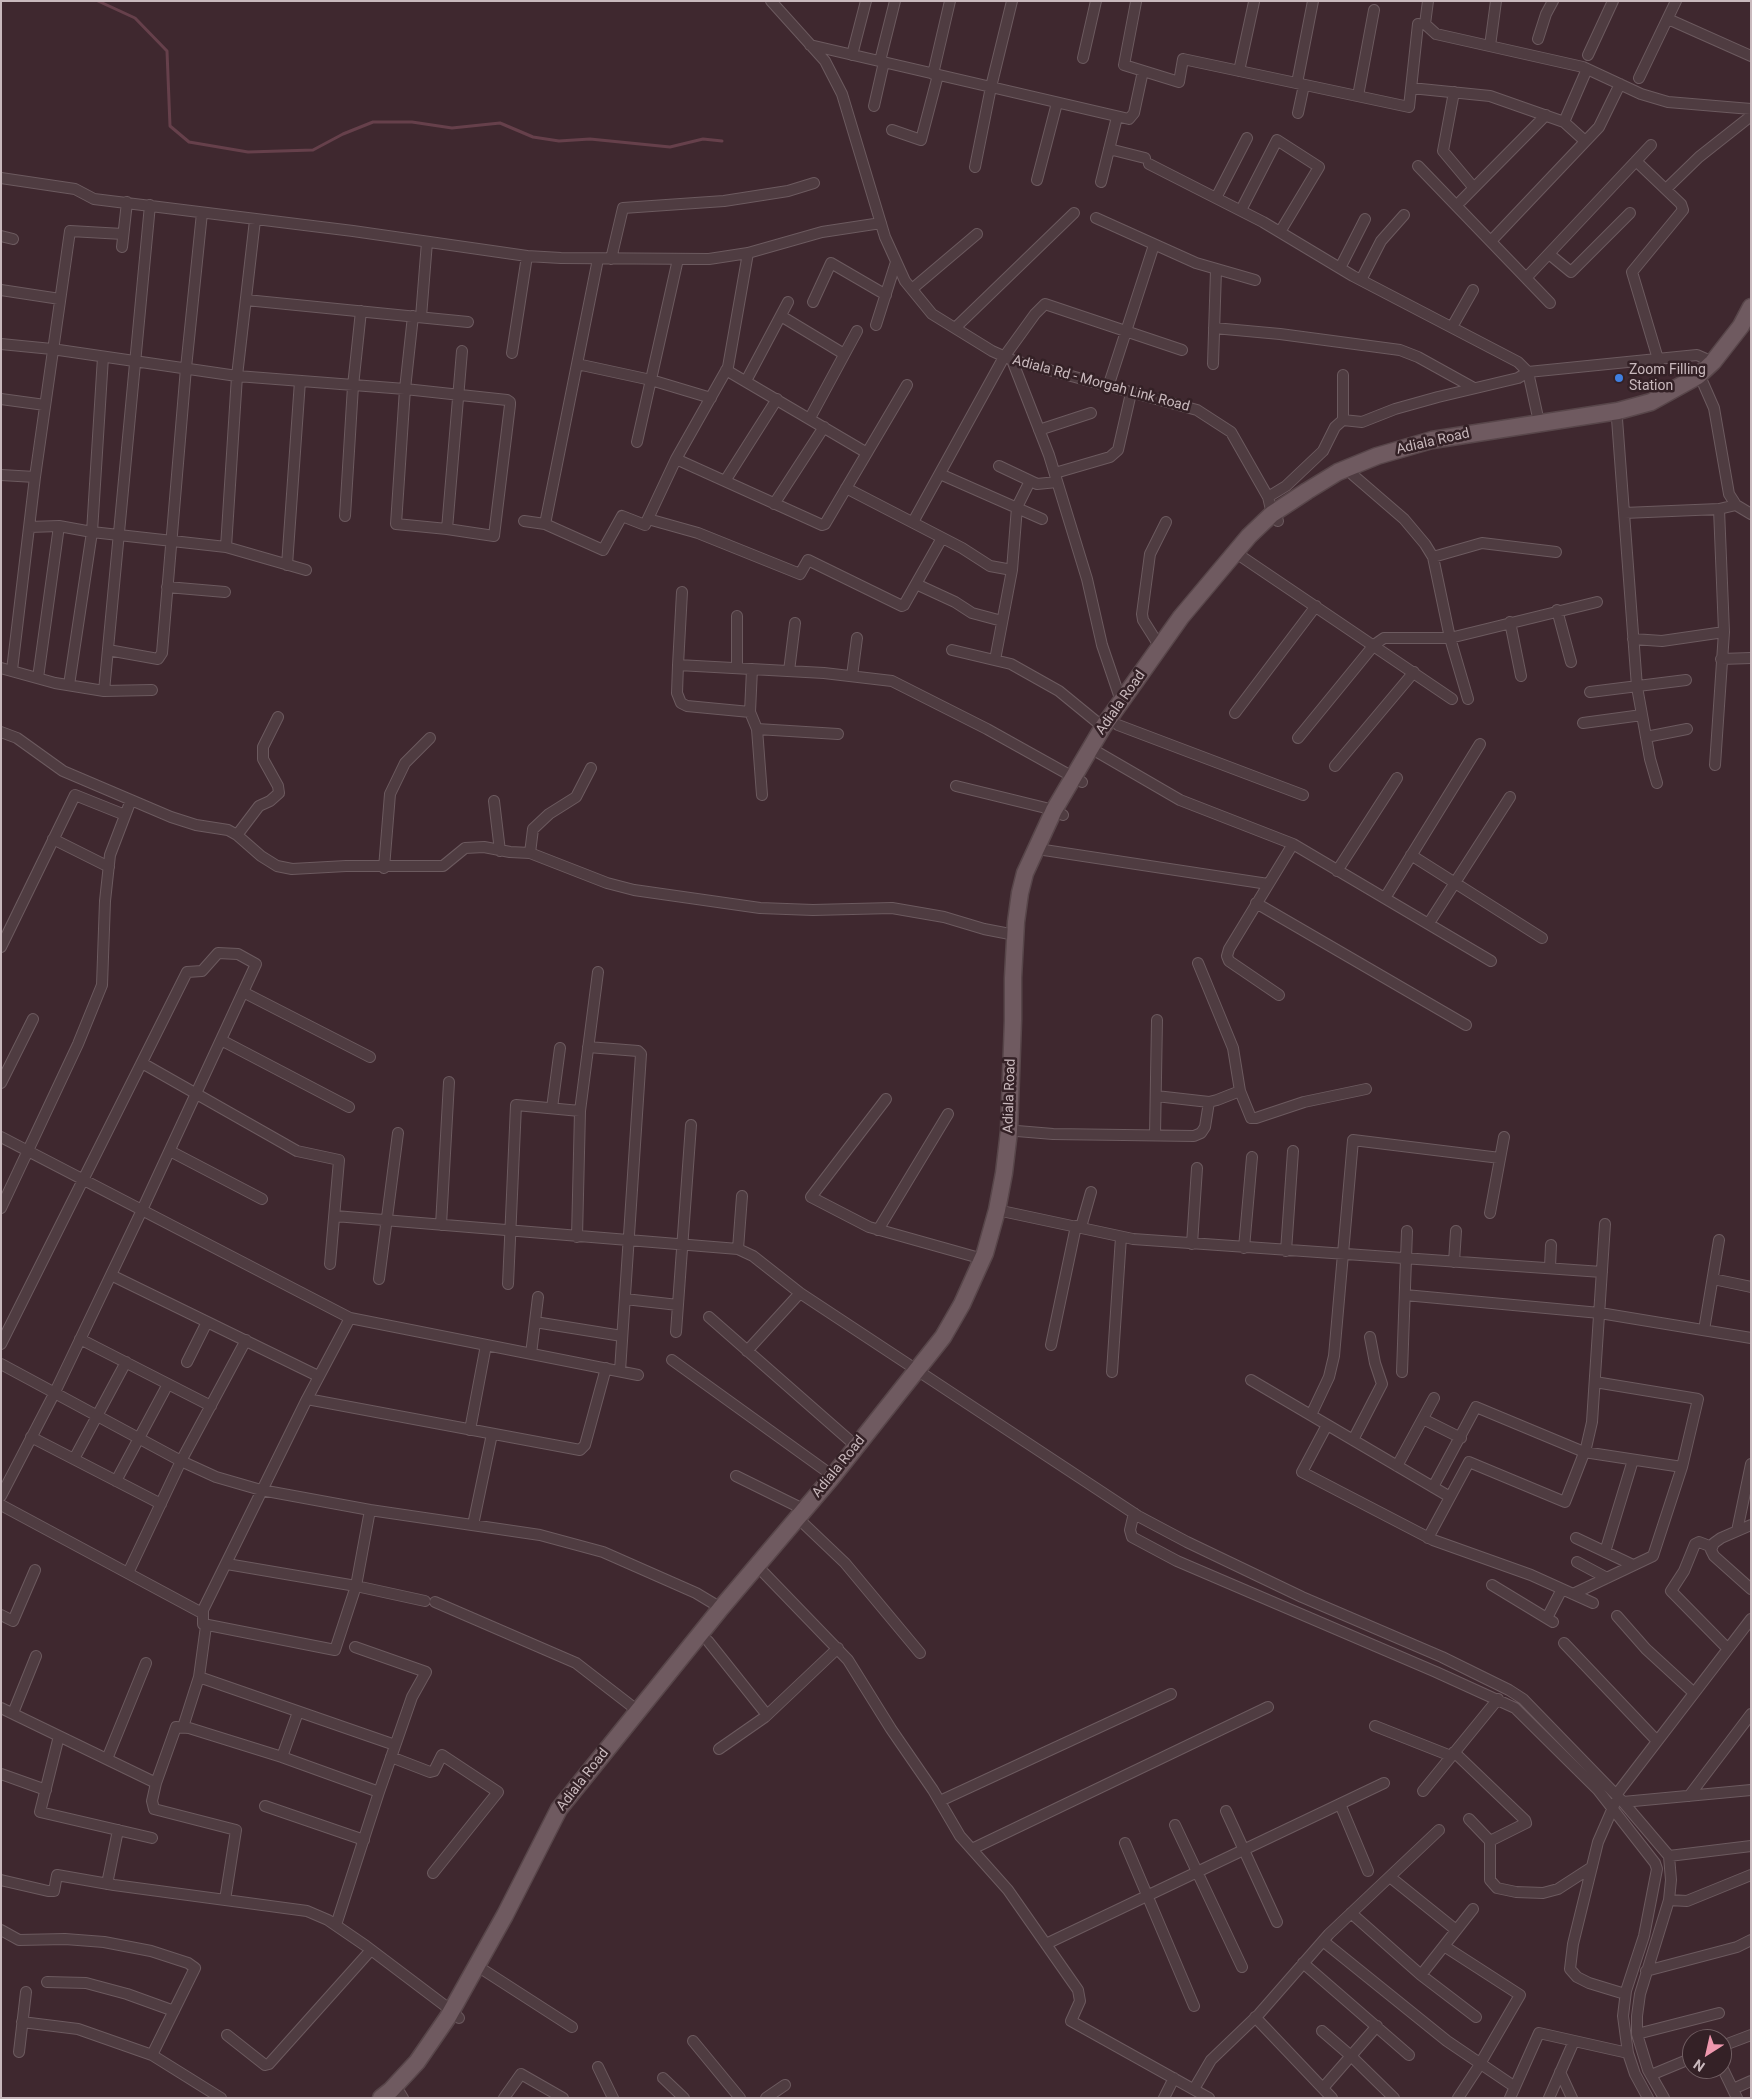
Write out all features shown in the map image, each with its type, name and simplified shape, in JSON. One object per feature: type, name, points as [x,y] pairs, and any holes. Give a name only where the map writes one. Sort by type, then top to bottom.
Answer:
[{"type":"main road","name":"Adiala Road","points":[[381,2098],[417,2062],[455,2014],[485,1971],[515,1918],[568,1813],[764,1573],[805,1517],[921,1372],[972,1284],[1002,1210],[1009,1131],[1015,936],[1020,893],[1025,872],[1058,812],[1110,726],[1188,622],[1275,518],[1307,490],[1338,472],[1377,456],[1432,440],[1618,411],[1651,402],[1698,376],[1714,362],[1741,326],[1751,307]]},
{"type":"main road","name":"Adiala Road","points":[[1078,779],[1099,754],[1122,701],[1160,647],[1214,577],[1249,536],[1275,518],[1353,475],[1380,464],[1434,448],[1617,419],[1654,410],[1703,383],[1736,347],[1751,326]]},
{"type":"main road","name":"Adiala Road","points":[[399,2096],[426,2068],[559,1809],[721,1608],[805,1517],[832,1476],[856,1446],[950,1342],[980,1288],[993,1256],[1017,1131],[1022,939],[1033,873],[1058,812]]},
{"type":"street","name":"Adiala Rd - Morgah Link Road","points":[[771,1],[824,61],[842,94],[885,237],[905,281],[932,314],[1008,358],[1197,410],[1231,432],[1268,497],[1275,518]]},
{"type":"street","points":[[852,55],[866,1]]},
{"type":"street","points":[[874,106],[894,1]]},
{"type":"street","points":[[892,130],[921,140],[950,1]]},
{"type":"street","points":[[975,167],[991,88],[1012,1]]},
{"type":"street","points":[[1083,58],[1096,1]]},
{"type":"street","points":[[1298,113],[1300,84],[1312,1]]},
{"type":"street","points":[[1428,1],[1424,24],[1436,34],[1586,69],[1641,94],[1668,102],[1751,109]]},
{"type":"street","points":[[1490,46],[1496,1]]},
{"type":"street","points":[[1538,39],[1546,14],[1554,1]]},
{"type":"street","points":[[1588,55],[1613,1]]},
{"type":"street","points":[[1639,78],[1676,1]]},
{"type":"street","points":[[1136,2],[1124,65],[1178,82],[1183,59],[1409,107],[1418,24]]},
{"type":"street","points":[[1239,71],[1254,2]]},
{"type":"street","points":[[1358,96],[1374,10]]},
{"type":"street","points":[[1668,19],[1751,56]]},
{"type":"street","points":[[810,45],[1117,117],[1129,118],[1134,113],[1143,71]]},
{"type":"street","points":[[1564,122],[1586,69]]},
{"type":"street","points":[[1491,241],[1599,127],[1620,84]]},
{"type":"street","points":[[1411,88],[1490,96],[1564,122],[1585,141]]},
{"type":"street","points":[[1454,92],[1443,151],[1474,188]]},
{"type":"street","points":[[1037,180],[1057,103]]},
{"type":"street","points":[[1462,201],[1546,115]]},
{"type":"street","points":[[1666,189],[1699,157],[1751,116]]},
{"type":"street","points":[[1101,182],[1117,117]]},
{"type":"street","points":[[1216,198],[1248,138]]},
{"type":"street","points":[[1241,210],[1278,140],[1319,167],[1280,232]]},
{"type":"street","points":[[1526,278],[1651,145]]},
{"type":"street","points":[[1109,149],[1147,161],[1241,210],[1361,280],[1518,362],[1528,372],[1540,422]]},
{"type":"street","points":[[1636,161],[1681,204],[1683,210],[1632,272],[1658,359]]},
{"type":"street","points":[[1418,166],[1550,303]]},
{"type":"street","points":[[1,178],[75,189],[94,199],[527,256],[598,259],[710,259],[748,254],[822,232],[881,223]]},
{"type":"street","points":[[611,259],[623,208],[724,201],[788,191],[814,183]]},
{"type":"street","points":[[122,247],[127,202]]},
{"type":"street","points":[[104,691],[150,205]]},
{"type":"street","points":[[108,650],[158,659],[160,657],[202,213]]},
{"type":"street","points":[[955,328],[1074,213]]},
{"type":"street","points":[[1549,254],[1571,272],[1630,213]]},
{"type":"street","points":[[1361,280],[1381,241],[1404,216]]},
{"type":"street","points":[[1096,218],[1154,245],[1216,270],[1254,280]]},
{"type":"street","points":[[1340,268],[1365,219]]},
{"type":"street","points":[[226,547],[237,376],[255,220]]},
{"type":"street","points":[[12,670],[28,526],[70,231],[124,234]]},
{"type":"street","points":[[912,289],[977,234]]},
{"type":"street","points":[[1,236],[12,239]]},
{"type":"street","points":[[1,344],[52,349],[237,376],[405,389],[506,400],[510,402],[510,405],[494,536],[396,524],[405,389],[427,242]]},
{"type":"street","points":[[1108,387],[1154,245]]},
{"type":"street","points":[[524,521],[545,524],[603,550],[622,516],[645,525],[676,459],[726,370],[748,254]]},
{"type":"street","points":[[512,353],[527,256]]},
{"type":"street","points":[[545,524],[598,259]]},
{"type":"street","points":[[638,442],[678,259]]},
{"type":"street","points":[[876,325],[896,262]]},
{"type":"street","points":[[813,302],[831,263],[886,295]]},
{"type":"street","points":[[1213,364],[1216,270]]},
{"type":"street","points":[[1,290],[60,299]]},
{"type":"street","points":[[1452,327],[1473,290]]},
{"type":"street","points":[[246,300],[468,322]]},
{"type":"street","points":[[746,381],[788,302]]},
{"type":"street","points":[[913,522],[1008,358],[1035,314],[1045,304],[1182,350]]},
{"type":"street","points":[[345,516],[353,386],[361,311]]},
{"type":"street","points":[[781,316],[844,354]]},
{"type":"street","points":[[1214,328],[1280,334],[1400,350],[1418,357],[1474,388]]},
{"type":"street","points":[[810,418],[857,331]]},
{"type":"street","points":[[447,529],[462,352]]},
{"type":"street","points":[[1268,497],[1286,486],[1323,451],[1335,427],[1343,420],[1362,422],[1395,409],[1518,378],[1528,372],[1697,355],[1714,362]]},
{"type":"street","points":[[69,685],[92,532],[103,357]]},
{"type":"street","points":[[1008,358],[1039,430],[1056,478],[1087,579],[1102,645],[1122,701]]},
{"type":"street","points":[[578,364],[651,380],[710,398]]},
{"type":"street","points":[[726,370],[867,452]]},
{"type":"street","points":[[1343,375],[1343,420]]},
{"type":"street","points":[[287,565],[300,381]]},
{"type":"street","points":[[1703,383],[1714,408],[1729,494],[1736,505],[1751,514]]},
{"type":"street","points":[[676,459],[822,525],[825,524],[907,385]]},
{"type":"street","points":[[999,466],[1037,484],[1110,457],[1118,450],[1131,393]]},
{"type":"street","points":[[1,398],[45,405]]},
{"type":"street","points":[[725,482],[777,399]]},
{"type":"street","points":[[1039,430],[1091,413]]},
{"type":"street","points":[[1617,419],[1637,686],[1657,784]]},
{"type":"street","points":[[774,504],[824,427]]},
{"type":"street","points":[[940,474],[1042,519]]},
{"type":"street","points":[[1,475],[35,477]]},
{"type":"street","points":[[1353,475],[1404,519],[1425,544],[1433,557],[1450,638],[1468,699]]},
{"type":"street","points":[[995,660],[1012,570],[1016,507],[1030,481]]},
{"type":"street","points":[[846,488],[913,522],[990,566],[1012,570]]},
{"type":"street","points":[[1624,513],[1720,509],[1736,505]]},
{"type":"street","points":[[1714,765],[1724,632],[1720,509]]},
{"type":"street","points":[[648,519],[698,533],[800,574],[808,560],[902,606],[942,538]]},
{"type":"street","points":[[1160,647],[1143,620],[1142,614],[1150,554],[1166,522]]},
{"type":"street","points":[[28,526],[59,526],[170,542],[226,547],[306,570]]},
{"type":"street","points":[[38,678],[59,526]]},
{"type":"street","points":[[1433,557],[1482,543],[1556,552]]},
{"type":"street","points":[[1242,557],[1452,699]]},
{"type":"street","points":[[916,584],[955,602],[972,613],[1002,621]]},
{"type":"street","points":[[167,587],[225,592]]},
{"type":"street","points":[[682,592],[677,692],[681,703],[687,706],[750,712]]},
{"type":"street","points":[[1298,738],[1374,645],[1384,638],[1450,638],[1557,610],[1596,602]]},
{"type":"street","points":[[1235,714],[1316,606]]},
{"type":"street","points":[[1557,610],[1571,662]]},
{"type":"street","points":[[736,616],[737,668]]},
{"type":"street","points":[[1510,622],[1521,676]]},
{"type":"street","points":[[789,671],[795,623]]},
{"type":"street","points":[[1634,639],[1662,641],[1724,632]]},
{"type":"street","points":[[852,676],[856,638]]},
{"type":"street","points":[[952,650],[1011,664],[1059,691],[1110,726],[1303,795]]},
{"type":"street","points":[[1722,659],[1751,658]]},
{"type":"street","points":[[678,664],[852,676],[892,681],[1078,779]]},
{"type":"street","points":[[1,668],[69,685],[104,691],[152,690]]},
{"type":"street","points":[[752,669],[750,712],[757,729],[762,795]]},
{"type":"street","points":[[1335,766],[1414,672]]},
{"type":"street","points":[[1590,692],[1686,680]]},
{"type":"street","points":[[1582,722],[1642,715]]},
{"type":"street","points":[[237,835],[259,806],[270,802],[279,793],[278,786],[269,773],[263,758],[263,747],[278,717]]},
{"type":"street","points":[[757,729],[838,734]]},
{"type":"street","points":[[1646,736],[1687,729]]},
{"type":"street","points":[[1,732],[17,738],[63,771],[171,817],[196,825],[228,830],[237,835],[260,856],[277,866],[292,869],[346,866],[384,868],[444,866],[465,848],[484,847],[530,853],[606,883],[634,890],[760,908],[813,910],[892,908],[944,917],[1015,936]]},
{"type":"street","points":[[384,868],[390,794],[405,763],[430,738]]},
{"type":"street","points":[[1385,898],[1480,744]]},
{"type":"street","points":[[1099,754],[1180,800],[1293,844],[1491,961]]},
{"type":"street","points":[[530,853],[534,829],[549,814],[576,797],[591,768]]},
{"type":"street","points":[[1337,871],[1397,778]]},
{"type":"street","points":[[956,786],[1058,812]]},
{"type":"street","points":[[1,948],[75,795],[125,815]]},
{"type":"street","points":[[1429,923],[1510,797]]},
{"type":"street","points":[[1,1208],[78,1044],[102,985],[108,867],[110,855],[131,800]]},
{"type":"street","points":[[494,801],[500,850]]},
{"type":"street","points":[[53,839],[108,867]]},
{"type":"street","points":[[1279,995],[1229,962],[1227,956],[1229,949],[1293,844]]},
{"type":"street","points":[[1044,850],[1268,884]]},
{"type":"street","points":[[1411,855],[1542,938]]},
{"type":"street","points":[[1256,904],[1466,1024]]},
{"type":"street","points":[[1,1344],[85,1180],[187,972],[202,971],[218,954],[238,954],[256,964],[111,1275],[1,1496]]},
{"type":"street","points":[[1198,963],[1233,1048],[1240,1090],[1251,1118],[1304,1102],[1366,1089]]},
{"type":"street","points":[[577,1237],[580,1111],[598,972]]},
{"type":"street","points":[[243,992],[370,1057]]},
{"type":"street","points":[[1,1082],[33,1019]]},
{"type":"street","points":[[1155,1135],[1157,1020]]},
{"type":"street","points":[[221,1040],[349,1107]]},
{"type":"street","points":[[588,1046],[638,1051],[641,1054],[620,1371]]},
{"type":"street","points":[[552,1108],[560,1048]]},
{"type":"street","points":[[142,1063],[297,1151],[339,1160],[330,1264]]},
{"type":"street","points":[[441,1225],[449,1082]]},
{"type":"street","points":[[1156,1096],[1209,1102],[1240,1090]]},
{"type":"street","points":[[886,1099],[811,1197],[878,1230],[983,1258]]},
{"type":"street","points":[[1017,1131],[1053,1134],[1194,1136],[1201,1133],[1205,1127],[1209,1102]]},
{"type":"street","points":[[508,1284],[512,1231],[516,1105],[580,1111]]},
{"type":"street","points":[[878,1230],[948,1114]]},
{"type":"street","points":[[676,1332],[691,1125]]},
{"type":"street","points":[[379,1279],[398,1133]]},
{"type":"street","points":[[1,1136],[350,1318],[638,1375]]},
{"type":"street","points":[[1490,1212],[1504,1137]]},
{"type":"street","points":[[1310,1415],[1329,1377],[1334,1356],[1353,1140],[1500,1158]]},
{"type":"street","points":[[170,1151],[262,1199]]},
{"type":"street","points":[[1286,1251],[1292,1151]]},
{"type":"street","points":[[1244,1248],[1252,1157]]},
{"type":"street","points":[[1192,1244],[1197,1168]]},
{"type":"street","points":[[1050,1345],[1078,1227],[1091,1192]]},
{"type":"street","points":[[738,1249],[742,1196]]},
{"type":"street","points":[[1002,1210],[1133,1240],[1602,1272]]},
{"type":"street","points":[[335,1216],[738,1249],[753,1256],[800,1293],[1134,1513],[1187,1542],[1302,1597],[1442,1657],[1523,1698],[1620,1799],[1668,1856],[1671,1880],[1669,1900],[1640,1994],[1637,2034],[1650,2075],[1664,2098]]},
{"type":"street","points":[[1428,1538],[1468,1462],[1565,1502],[1584,1452],[1592,1422],[1605,1224]]},
{"type":"street","points":[[1454,1262],[1456,1231]]},
{"type":"street","points":[[1402,1372],[1407,1232]]},
{"type":"street","points":[[1112,1372],[1121,1237]]},
{"type":"street","points":[[1704,1330],[1719,1240]]},
{"type":"street","points":[[1550,1267],[1551,1245]]},
{"type":"street","points":[[111,1275],[318,1376]]},
{"type":"street","points":[[1713,1279],[1751,1286]]},
{"type":"street","points":[[747,1351],[800,1293]]},
{"type":"street","points":[[1405,1295],[1600,1313],[1751,1338]]},
{"type":"street","points":[[531,1354],[538,1297]]},
{"type":"street","points":[[625,1299],[678,1306]]},
{"type":"street","points":[[709,1317],[856,1446]]},
{"type":"street","points":[[183,1727],[200,1677],[206,1626],[202,1620],[202,1613],[318,1376],[350,1318]]},
{"type":"street","points":[[186,1362],[208,1322]]},
{"type":"street","points":[[535,1322],[622,1336]]},
{"type":"street","points":[[1353,1440],[1382,1384],[1370,1337]]},
{"type":"street","points":[[80,1339],[211,1406]]},
{"type":"street","points":[[128,1573],[181,1461],[246,1340]]},
{"type":"street","points":[[470,1430],[486,1345]]},
{"type":"street","points":[[672,1360],[832,1476]]},
{"type":"street","points":[[74,1459],[126,1362]]},
{"type":"street","points":[[1,1364],[181,1461],[216,1477],[261,1490],[370,1510],[540,1535],[603,1552],[696,1593],[721,1608]]},
{"type":"street","points":[[307,1399],[580,1450],[585,1445],[606,1368]]},
{"type":"street","points":[[1251,1380],[1450,1497]]},
{"type":"street","points":[[1573,1594],[1653,1556],[1682,1467],[1698,1399],[1595,1382]]},
{"type":"street","points":[[116,1481],[168,1384]]},
{"type":"street","points":[[1397,1466],[1434,1398]]},
{"type":"street","points":[[1433,1487],[1476,1407],[1584,1452],[1682,1467]]},
{"type":"street","points":[[1423,1419],[1461,1438]]},
{"type":"street","points":[[1327,1425],[1302,1472],[1428,1538],[1531,1576],[1593,1603]]},
{"type":"street","points":[[473,1525],[492,1434]]},
{"type":"street","points":[[32,1437],[161,1504]]},
{"type":"street","points":[[1605,1552],[1633,1460]]},
{"type":"street","points":[[1737,1531],[1751,1466]]},
{"type":"street","points":[[736,1476],[805,1517],[920,1653]]},
{"type":"street","points":[[1,1506],[202,1613]]},
{"type":"street","points":[[206,1626],[335,1650],[356,1586],[370,1510]]},
{"type":"street","points":[[1134,1513],[1130,1530],[1132,1537],[1177,1561],[1515,1708],[1598,1790],[1658,1869],[1644,1936],[1625,1994],[1624,2016],[1628,2053],[1648,2098]]},
{"type":"street","points":[[1712,1547],[1721,1538],[1751,1525]]},
{"type":"street","points":[[1576,1538],[1633,1566]]},
{"type":"street","points":[[1712,1547],[1699,1542],[1695,1544],[1684,1571],[1671,1591],[1728,1649]]},
{"type":"street","points":[[1712,1547],[1714,1556],[1751,1590]]},
{"type":"street","points":[[1577,1562],[1607,1578]]},
{"type":"street","points":[[227,1564],[430,1601],[576,1663],[638,1710]]},
{"type":"street","points":[[1,1615],[12,1621],[35,1570]]},
{"type":"street","points":[[764,1573],[848,1660],[890,1730],[940,1801],[960,1836],[1008,1890],[1078,1990],[1080,2001],[1071,2021],[1209,2098]]},
{"type":"street","points":[[1492,1585],[1550,1620],[1562,1589]]},
{"type":"street","points":[[1618,1616],[1646,1649],[1694,1694]]},
{"type":"street","points":[[1625,1994],[1590,1983],[1577,1977],[1570,1969],[1573,1944],[1598,1842],[1612,1807],[1620,1799],[1657,1741],[1750,1621]]},
{"type":"street","points":[[708,1640],[767,1715]]},
{"type":"street","points":[[1564,1642],[1657,1741]]},
{"type":"street","points":[[336,1925],[412,1697],[426,1672],[355,1646]]},
{"type":"street","points":[[719,1750],[767,1715],[838,1648]]},
{"type":"street","points":[[12,1713],[36,1656]]},
{"type":"street","points":[[107,1759],[146,1663]]},
{"type":"street","points":[[200,1677],[395,1745]]},
{"type":"street","points":[[940,1801],[1171,1694]]},
{"type":"street","points":[[1423,1791],[1498,1699]]},
{"type":"street","points":[[972,1850],[1268,1707]]},
{"type":"street","points":[[1,1708],[156,1783]]},
{"type":"street","points":[[282,1757],[298,1712]]},
{"type":"street","points":[[1688,1796],[1751,1714]]},
{"type":"street","points":[[1375,1726],[1452,1754],[1525,1820],[1526,1823],[1490,1841]]},
{"type":"street","points":[[225,1900],[236,1830],[154,1809],[152,1801],[156,1783],[176,1727],[183,1727],[282,1757],[379,1792]]},
{"type":"street","points":[[1740,1729],[1751,1728]]},
{"type":"street","points":[[60,1736],[40,1812],[152,1838]]},
{"type":"street","points":[[391,1757],[430,1772],[434,1771],[442,1755],[498,1792],[433,1873]]},
{"type":"street","points":[[1,1774],[46,1790]]},
{"type":"street","points":[[1046,1944],[1384,1783]]},
{"type":"street","points":[[1620,1799],[1688,1796],[1751,1790]]},
{"type":"street","points":[[1340,1804],[1368,1871]]},
{"type":"street","points":[[265,1806],[364,1840]]},
{"type":"street","points":[[1226,1811],[1277,1922]]},
{"type":"street","points":[[1470,1820],[1490,1841],[1490,1880],[1497,1888],[1516,1892],[1543,1893],[1558,1889],[1592,1866]]},
{"type":"street","points":[[1175,1825],[1242,1967]]},
{"type":"street","points":[[107,1884],[118,1830]]},
{"type":"street","points":[[1194,2090],[1211,2060],[1255,2017],[1323,1941],[1439,1830]]},
{"type":"street","points":[[1125,1843],[1194,2006]]},
{"type":"street","points":[[1668,1856],[1751,1846]]},
{"type":"street","points":[[1,1880],[54,1891],[57,1875],[107,1884],[307,1911],[336,1925],[455,2014]]},
{"type":"street","points":[[1669,1900],[1688,1901],[1751,1875]]},
{"type":"street","points":[[1390,1877],[1456,1930]]},
{"type":"street","points":[[1421,1975],[1473,1909]]},
{"type":"street","points":[[1351,1914],[1421,1975],[1476,2016]]},
{"type":"street","points":[[1,1930],[19,1940],[104,1942],[151,1951],[188,1963],[195,1968],[152,2055]]},
{"type":"street","points":[[1646,1971],[1737,1947],[1751,1940]]},
{"type":"street","points":[[1323,1941],[1447,2041],[1515,2087]]},
{"type":"street","points":[[1444,1946],[1520,1995],[1458,2098]]},
{"type":"street","points":[[227,2035],[265,2065],[269,2064],[371,1950]]},
{"type":"street","points":[[1303,1963],[1377,2026],[1380,2032],[1409,2055]]},
{"type":"street","points":[[485,1971],[572,2027]]},
{"type":"street","points":[[47,1982],[86,1983],[127,1994],[174,2011]]},
{"type":"street","points":[[19,2052],[26,1992]]},
{"type":"street","points":[[1637,2034],[1719,2013]]},
{"type":"street","points":[[1255,2017],[1332,2098]]},
{"type":"street","points":[[22,2022],[78,2029],[152,2055],[221,2098]]},
{"type":"street","points":[[1323,2088],[1377,2026]]},
{"type":"street","points":[[1322,2031],[1394,2098]]},
{"type":"street","points":[[1510,2098],[1539,2032],[1628,2053]]},
{"type":"street","points":[[1732,2042],[1751,2035]]},
{"type":"street","points":[[693,2041],[740,2098]]},
{"type":"street","points":[[1549,2098],[1574,2041]]},
{"type":"street","points":[[1650,2075],[1682,2062]]},
{"type":"street","points":[[598,2067],[614,2098]]},
{"type":"street","points":[[1560,2072],[1572,2098]]},
{"type":"street","points":[[504,2098],[521,2074],[563,2098]]},
{"type":"street","points":[[662,2078],[684,2098]]},
{"type":"street","points":[[1164,2098],[1174,2078]]},
{"type":"street","points":[[1728,2079],[1735,2093],[1751,2081]]},
{"type":"street","points":[[766,2098],[785,2085]]},
{"type":"waterway","points":[[98,1],[135,18],[167,51],[170,126],[189,142],[248,152],[313,150],[343,134],[373,122],[412,122],[452,128],[500,123],[533,137],[559,141],[590,139],[670,147],[703,139],[722,141]]},
{"type":"place","name":"Zoom Filling Station","points":[[1619,378]]}]
